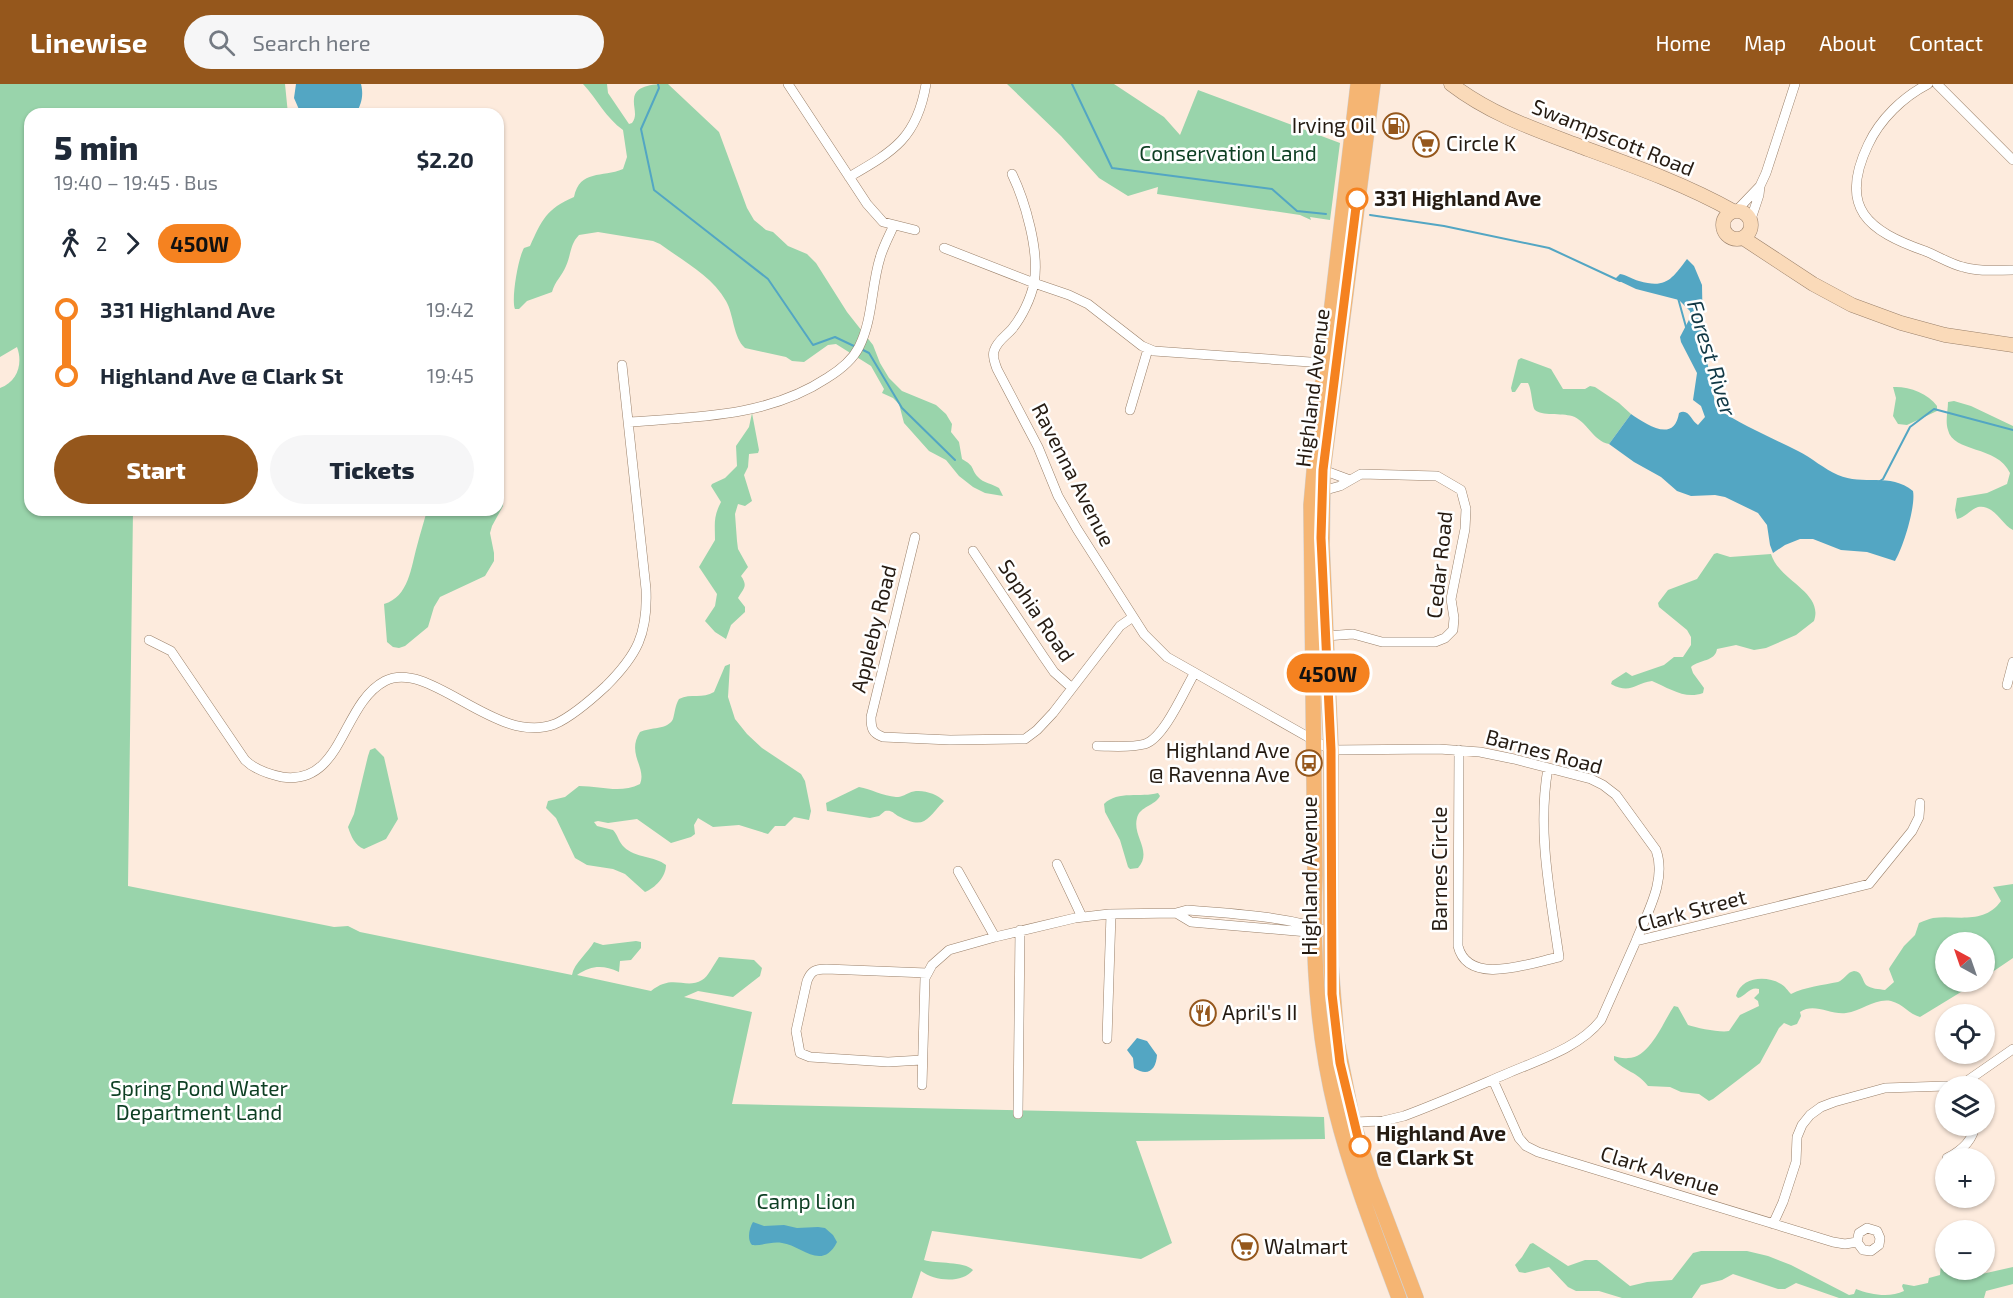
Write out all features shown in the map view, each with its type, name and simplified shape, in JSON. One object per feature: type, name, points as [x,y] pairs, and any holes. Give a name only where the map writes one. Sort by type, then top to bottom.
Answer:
[{"type":"main road","name":"Highland Avenue","points":[[1358,84],[1325,363],[1311,506],[1315,875],[1313,929],[1319,1021],[1335,1109],[1350,1162],[1399,1298]]},
{"type":"main road","name":"Highland Avenue","points":[[1373,84],[1322,491],[1321,538],[1331,750],[1332,994],[1337,1042],[1353,1122],[1371,1179],[1416,1298]]},
{"type":"street","points":[[788,84],[867,204],[883,222],[915,230]]},
{"type":"street","points":[[849,177],[885,156],[904,140],[917,118],[926,84]]},
{"type":"street","name":"Swampscott Road","points":[[1451,84],[1482,106],[1511,121],[1643,170],[1699,195],[1731,214]]},
{"type":"street","points":[[1760,186],[1731,214],[1723,228],[1727,235],[1735,239],[1748,228],[1795,84]]},
{"type":"street","points":[[1928,84],[1897,106],[1870,139],[1857,173],[1856,191],[1860,208],[1875,227],[1896,241],[1950,263],[1965,268],[2013,270]]},
{"type":"street","points":[[1937,84],[2013,160]]},
{"type":"street","name":"Ravenna Avenue","points":[[1012,174],[1021,197],[1032,242],[1035,266],[1034,283],[1018,320],[1000,340],[994,351],[994,359],[1038,447],[1065,509],[1133,617],[1158,650],[1194,674],[1331,750]]},
{"type":"street","points":[[1731,214],[1745,212],[1748,228],[1774,258],[1813,284],[1852,305],[1877,315],[1946,335],[2013,345]]},
{"type":"street","points":[[629,422],[715,416],[754,410],[788,399],[817,385],[842,368],[858,348],[865,332],[879,259],[894,225]]},
{"type":"street","points":[[944,249],[1088,304],[1148,349],[1183,354],[1325,363]]},
{"type":"street","points":[[1130,410],[1148,349]]},
{"type":"street","points":[[149,640],[171,651],[245,760],[256,769],[272,775],[291,778],[303,776],[321,768],[336,749],[358,706],[386,680],[413,677],[496,719],[521,728],[554,724],[564,719],[595,696],[626,666],[637,648],[644,628],[647,607],[646,590],[622,365]]},
{"type":"street","points":[[1323,470],[1350,480]]},
{"type":"street","name":"Cedar Road","points":[[1322,491],[1340,486],[1361,474],[1437,476],[1461,490],[1466,509],[1465,529],[1451,599],[1455,618],[1453,630],[1445,638],[1435,642],[1382,642],[1353,634],[1340,633],[1326,636]]},
{"type":"street","name":"Appleby Road","points":[[915,537],[871,717],[872,729],[876,734],[892,739],[1018,740],[1031,736],[1072,688]]},
{"type":"street","name":"Sophia Road","points":[[973,551],[1048,664],[1061,680],[1072,688]]},
{"type":"street","points":[[1072,688],[1120,626],[1133,617]]},
{"type":"street","points":[[2007,685],[2013,662]]},
{"type":"street","points":[[1097,746],[1141,744],[1153,740],[1164,727],[1194,674]]},
{"type":"street","name":"Barnes Road","points":[[1331,750],[1459,750],[1495,754],[1592,779],[1610,789],[1623,803],[1656,850],[1660,867],[1658,882],[1636,941]]},
{"type":"street","name":"Barnes Circle","points":[[1459,750],[1459,951],[1469,964],[1484,970],[1559,957],[1543,834],[1544,793],[1548,768]]},
{"type":"street","name":"Clark Street","points":[[1353,1122],[1376,1122],[1398,1118],[1493,1080],[1581,1038],[1595,1028],[1608,1008],[1636,941],[1869,884],[1912,831],[1919,817],[1920,803]]},
{"type":"street","points":[[1057,864],[1082,918]]},
{"type":"street","points":[[958,871],[995,937]]},
{"type":"street","points":[[922,1085],[924,984],[927,973],[949,950],[1020,930],[1082,918],[1111,914],[1176,914],[1187,910],[1330,932]]},
{"type":"street","points":[[1107,1039],[1111,914]]},
{"type":"street","points":[[1017,1114],[1020,930]]},
{"type":"street","points":[[922,1060],[888,1062],[810,1057],[800,1053],[796,1031],[807,981],[814,970],[927,973]]},
{"type":"street","points":[[1977,1076],[2013,1049]]},
{"type":"street","name":"Clark Avenue","points":[[1493,1080],[1515,1132],[1522,1143],[1531,1149],[1833,1242],[1845,1244],[1857,1242]]},
{"type":"street","points":[[1773,1224],[1796,1162],[1797,1137],[1802,1125],[1810,1115],[1828,1105],[1885,1088],[1935,1086]]},
{"type":"green space","name":"Spring Pond Water Department Land","points":[[0,84],[285,84],[287,108],[24,108],[24,516],[133,516],[128,886],[334,927],[348,926],[360,932],[572,975],[575,966],[594,942],[603,945],[641,942],[641,948],[631,960],[620,961],[619,972],[598,967],[577,975],[651,991],[666,983],[696,983],[702,980],[719,957],[754,960],[762,968],[760,976],[733,997],[698,991],[684,997],[752,1012],[732,1104],[1324,1117],[1325,1139],[1136,1141],[1172,1243],[1141,1259],[932,1231],[924,1260],[963,1265],[973,1270],[955,1279],[940,1279],[921,1271],[912,1298],[0,1298],[0,388],[11,381],[18,371],[17,347],[0,357]]},
{"type":"green space","points":[[583,84],[607,84],[608,93],[629,124],[635,117],[634,99],[638,90],[647,86],[668,84],[719,132],[747,208],[754,220],[766,230],[773,232],[788,246],[807,254],[816,263],[847,312],[873,345],[889,378],[902,391],[936,405],[946,414],[952,424],[951,432],[959,442],[962,459],[971,466],[980,479],[999,488],[1003,496],[985,493],[973,487],[959,476],[946,460],[929,451],[904,423],[899,404],[882,393],[884,389],[871,366],[836,344],[828,345],[804,362],[745,348],[738,338],[729,307],[720,292],[696,270],[653,241],[598,232],[579,235],[574,242],[563,273],[552,292],[527,301],[519,309],[515,309],[517,269],[522,253],[524,248],[530,246],[546,216],[557,206],[574,197],[581,182],[587,178],[623,169],[627,157],[623,130]]},
{"type":"green space","name":"Conservation Land","points":[[1007,84],[1114,84],[1164,117],[1180,135],[1198,90],[1340,143],[1330,220],[1310,217],[1311,220],[1300,215],[1157,194],[1158,187],[1128,196],[1099,178],[1061,136]]},
{"type":"green space","points":[[1521,358],[1551,369],[1563,389],[1595,387],[1631,414],[1609,444],[1599,439],[1582,422],[1572,416],[1538,412],[1534,408],[1528,383],[1521,383],[1515,392],[1512,392],[1518,360]]},
{"type":"green space","points":[[1893,387],[1911,389],[1923,394],[1933,401],[1937,406],[1937,411],[1907,425],[1898,424],[1893,416],[1896,398]]},
{"type":"green space","points":[[1954,401],[1971,406],[2013,426],[2013,530],[1993,511],[1984,507],[1975,508],[1957,519],[1955,510],[1957,498],[1987,493],[2007,484],[2010,473],[1996,458],[1966,446],[1952,437],[1947,427],[1947,416],[1948,402]]},
{"type":"green space","points":[[752,413],[759,450],[758,453],[749,454],[748,467],[744,475],[752,501],[745,506],[738,504],[735,514],[738,549],[748,567],[741,576],[745,585],[738,598],[745,607],[745,612],[731,625],[726,639],[715,632],[705,621],[715,606],[717,594],[699,567],[715,540],[716,516],[721,502],[711,486],[725,478],[737,466],[736,446],[749,427]]},
{"type":"green space","points":[[425,516],[498,516],[490,533],[494,561],[485,576],[440,597],[434,607],[428,627],[405,646],[393,647],[387,642],[384,604],[399,595],[411,572]]},
{"type":"green space","points":[[1717,553],[1730,557],[1771,554],[1782,572],[1813,602],[1814,621],[1796,635],[1766,648],[1754,650],[1736,645],[1717,649],[1713,656],[1691,667],[1704,688],[1703,693],[1683,694],[1652,681],[1628,688],[1611,684],[1626,672],[1632,676],[1664,665],[1674,657],[1683,657],[1691,645],[1691,637],[1687,630],[1659,607],[1658,603],[1668,590],[1697,579]]},
{"type":"green space","points":[[730,664],[728,697],[735,719],[762,748],[801,774],[805,781],[811,811],[809,820],[794,817],[785,826],[775,826],[768,834],[739,825],[713,827],[698,818],[694,825],[695,834],[671,843],[637,819],[608,823],[594,822],[597,826],[613,830],[622,845],[629,851],[666,865],[659,882],[645,892],[625,874],[613,869],[587,865],[575,858],[556,818],[546,808],[548,801],[565,797],[579,786],[625,789],[640,784],[641,772],[635,747],[640,732],[671,723],[679,699],[714,692],[725,666]]},
{"type":"green space","points":[[375,748],[384,757],[398,819],[386,839],[364,849],[356,843],[348,827],[354,814],[370,750]]},
{"type":"green space","points":[[859,787],[896,797],[922,791],[944,801],[929,818],[920,822],[907,820],[889,811],[870,818],[827,811],[826,803]]},
{"type":"green space","points":[[1158,793],[1160,796],[1158,799],[1141,811],[1137,818],[1136,825],[1143,856],[1138,868],[1130,869],[1120,840],[1105,812],[1104,804],[1116,797]]},
{"type":"green space","points":[[2013,884],[2013,958],[1995,970],[1995,932],[1935,932],[1935,992],[1961,992],[1941,1004],[1935,1004],[1935,1008],[1920,1017],[1891,1001],[1874,1003],[1846,1013],[1816,1008],[1805,1009],[1800,1012],[1801,1016],[1797,1024],[1791,1026],[1784,1023],[1779,1028],[1760,1063],[1709,1101],[1699,1094],[1681,1092],[1670,1087],[1648,1086],[1614,1060],[1614,1056],[1628,1058],[1643,1052],[1655,1038],[1674,1006],[1678,1007],[1688,1025],[1715,1031],[1729,1031],[1740,1015],[1759,1006],[1758,1001],[1754,998],[1759,993],[1759,989],[1753,989],[1738,998],[1736,996],[1748,981],[1768,979],[1775,981],[1791,994],[1838,982],[1849,973],[1857,971],[1866,985],[1885,990],[1894,982],[1890,967],[1904,946],[1915,935],[1919,923],[1933,918],[1970,917],[1987,913],[2001,901],[1993,887]]},
{"type":"green space","points":[[1533,1243],[1568,1266],[1585,1260],[1597,1260],[1630,1286],[1672,1280],[1693,1253],[1701,1251],[1747,1251],[1768,1256],[1791,1265],[1849,1295],[1854,1294],[1856,1289],[1880,1295],[1899,1293],[1904,1291],[1903,1284],[1914,1286],[1928,1283],[1929,1278],[1935,1276],[1935,1280],[1995,1280],[1995,1271],[2013,1267],[2013,1284],[1986,1291],[1984,1298],[1839,1298],[1796,1283],[1785,1289],[1778,1289],[1733,1274],[1722,1280],[1701,1285],[1692,1298],[1622,1298],[1599,1291],[1576,1291],[1568,1287],[1549,1267],[1525,1273],[1519,1272],[1515,1265]]},
{"type":"water","points":[[296,84],[361,84],[359,108],[298,108],[294,98]]},
{"type":"water","points":[[1687,259],[1694,266],[1702,285],[1703,340],[1716,408],[1838,475],[1847,478],[1886,480],[1904,485],[1913,491],[1913,506],[1908,527],[1895,561],[1867,552],[1841,550],[1813,539],[1800,539],[1773,553],[1767,525],[1758,513],[1725,497],[1691,496],[1677,491],[1661,477],[1634,462],[1609,444],[1631,414],[1651,426],[1666,430],[1672,428],[1679,413],[1682,412],[1688,414],[1698,425],[1705,417],[1701,406],[1693,400],[1697,373],[1680,337],[1691,316],[1690,311],[1679,300],[1636,289],[1615,279],[1620,274],[1648,283],[1662,283],[1672,277]]},
{"type":"water","points":[[1137,1038],[1147,1041],[1157,1055],[1155,1065],[1150,1071],[1143,1072],[1134,1068],[1133,1058],[1127,1050]]},
{"type":"water","points":[[753,1222],[764,1226],[825,1228],[837,1242],[831,1251],[818,1256],[782,1243],[752,1245],[749,1234]]},
{"type":"waterway","points":[[658,84],[659,88],[641,129],[654,190],[768,279],[813,345],[835,337],[856,347]]},
{"type":"waterway","name":"Forest River","points":[[1072,84],[1112,168],[1272,189],[1297,211],[1326,214]]},
{"type":"waterway","name":"Forest River","points":[[1370,215],[1444,226],[1549,248],[1620,281]]},
{"type":"waterway","name":"Forest River","points":[[1678,298],[1686,327]]},
{"type":"waterway","points":[[861,349],[869,353],[902,408],[955,460]]},
{"type":"waterway","name":"Forest River","points":[[1880,481],[1910,427],[1934,409],[2013,430]]},
{"type":"bus line","name":"450W","points":[[1357,199],[1323,470],[1321,538],[1331,750],[1332,994],[1340,1063],[1360,1146]]},
{"type":"place","name":"Irving Oil","points":[[1396,126]]},
{"type":"place","name":"Circle K","points":[[1426,144]]},
{"type":"place","name":"331 Highland Ave","points":[[1357,199]]},
{"type":"place","name":"Highland Ave @ Ravenna Ave","points":[[1309,763]]},
{"type":"place","name":"April's II","points":[[1203,1013]]},
{"type":"place","name":"Highland Ave @ Clark St","points":[[1360,1146]]},
{"type":"place","name":"Walmart","points":[[1245,1247]]},
{"type":"park label","name":"Camp Lion","points":[[806,1202]]}]
